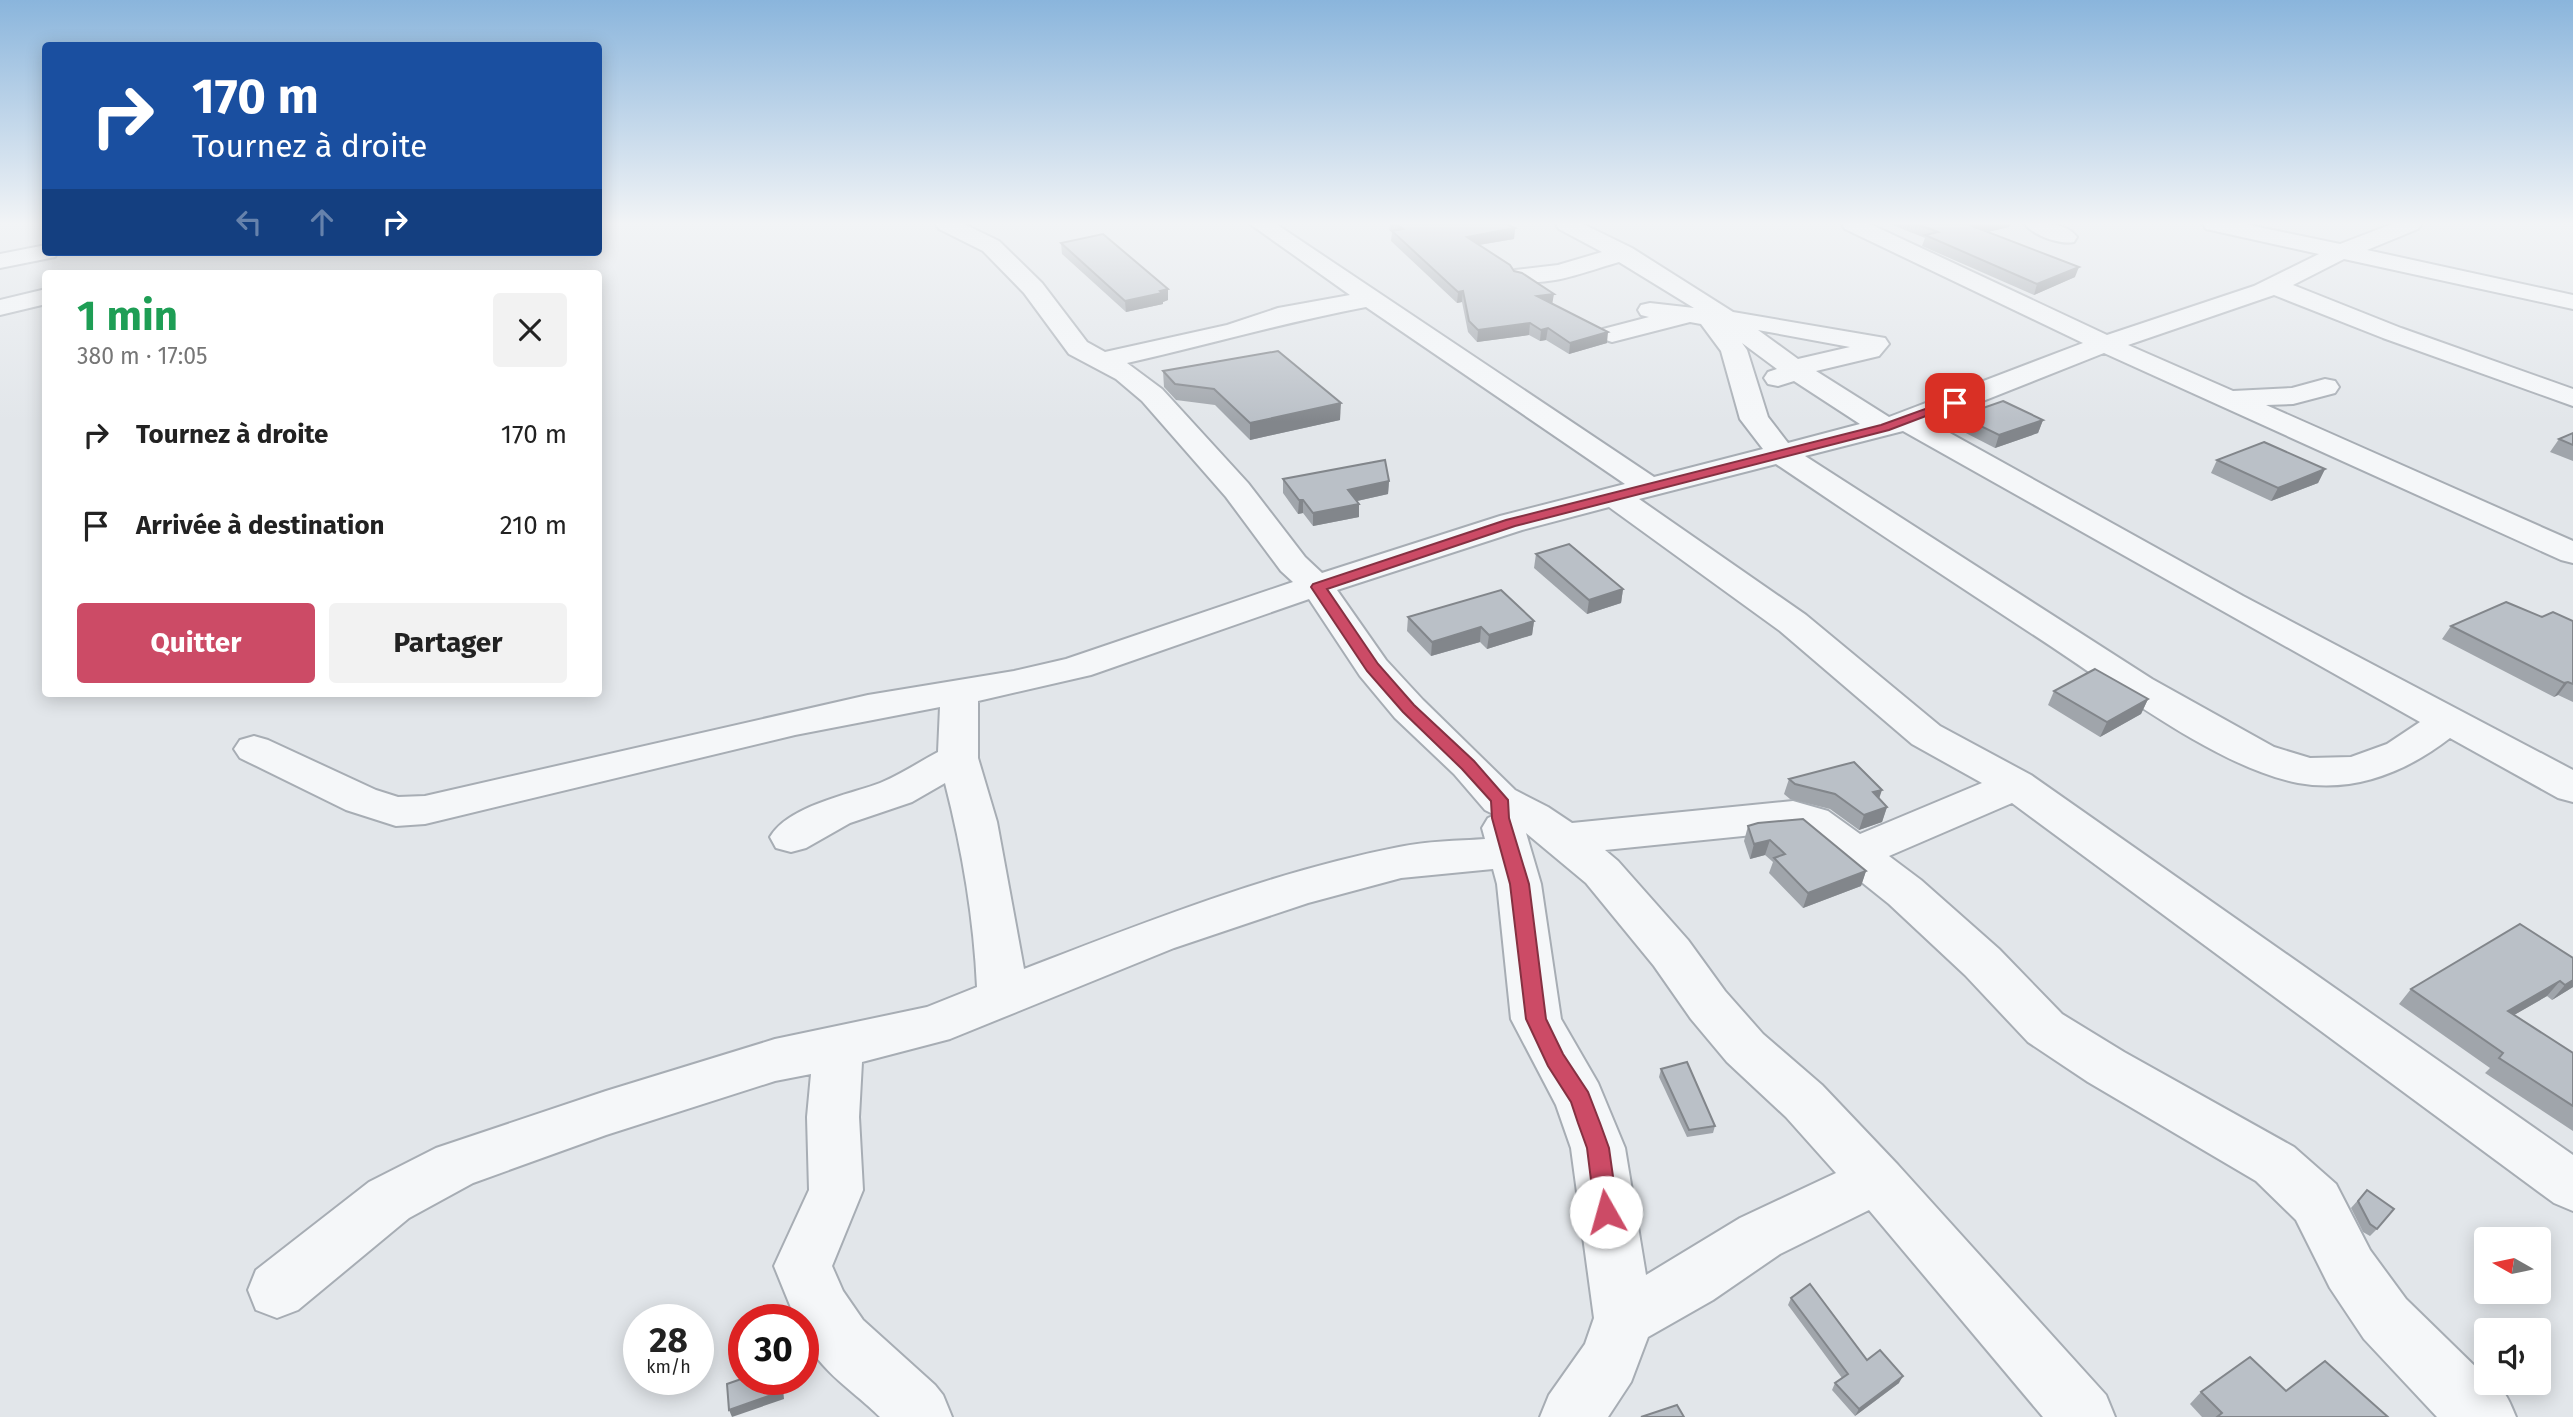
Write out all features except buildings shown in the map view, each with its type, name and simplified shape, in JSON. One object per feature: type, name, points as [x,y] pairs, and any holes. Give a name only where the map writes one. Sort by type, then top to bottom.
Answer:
[{"type":"street","points":[[1034,290],[1078,348],[1126,373],[1152,395],[1228,480],[1293,564],[1318,587],[1373,667],[1409,709],[1468,765],[1500,800],[1533,817],[1564,839],[1602,873],[1671,953],[1708,1004],[1745,1048],[1804,1101],[1879,1182],[2084,1417]]},
{"type":"street","points":[[1361,290],[1482,376],[1649,487]]},
{"type":"street","points":[[1673,290],[1710,318],[1795,369],[2573,788]]},
{"type":"street","points":[[1992,290],[2105,344],[2573,553]]},
{"type":"street","points":[[254,749],[361,800],[396,812],[425,810],[795,723],[1014,683],[1078,667],[1195,625],[1511,523],[1896,424],[2105,344],[2261,290]]},
{"type":"street","points":[[2283,290],[2392,333],[2573,398]]},
{"type":"street","points":[[2519,290],[2573,302]]},
{"type":"street","points":[[0,309],[42,297]]},
{"type":"street","points":[[1100,361],[1234,331],[1278,316],[1373,298]]},
{"type":"street","points":[[1650,310],[1788,327],[1876,344],[1870,350],[1795,369],[1747,392]]},
{"type":"street","points":[[1612,334],[1641,329],[1670,318],[1710,318],[1730,341],[1754,419],[1782,454],[2157,701],[2274,764],[2308,771],[2341,773],[2372,767],[2406,752],[2449,719]]},
{"type":"street","points":[[2230,399],[2293,396],[2325,387]]},
{"type":"street","points":[[1614,496],[1793,623],[1926,734],[2016,785],[2573,1186]]},
{"type":"street","points":[[958,692],[958,758],[976,822],[999,954],[1002,997]]},
{"type":"street","points":[[791,837],[835,813],[897,792],[958,758]]},
{"type":"street","points":[[1854,854],[2016,785]]},
{"type":"street","points":[[1500,800],[1500,818],[1519,884],[1536,1019],[1580,1099],[1598,1148],[1624,1318],[1610,1361],[1571,1417]]},
{"type":"street","points":[[1564,839],[1793,816],[1812,821],[1905,892],[1982,962],[2045,1028],[2106,1067],[2275,1164],[2316,1202],[2350,1269],[2385,1319],[2460,1396],[2485,1417]]},
{"type":"street","points":[[276,1290],[388,1200],[455,1165],[606,1113],[775,1060],[933,1025],[1158,936],[1299,889],[1401,862],[1509,852]]},
{"type":"street","points":[[838,1048],[833,1117],[836,1190],[803,1266],[817,1305],[849,1348],[903,1393],[921,1417]]},
{"type":"street","points":[[1624,1318],[1692,1281],[1760,1236],[1838,1197],[1879,1182]]},
{"type":"route","points":[[1606,1212],[1598,1148],[1589,1123],[1580,1099],[1536,1019],[1519,884],[1500,818],[1500,800],[1468,765],[1409,709],[1373,667],[1318,587],[1511,523],[1885,427],[1955,403]]}]
